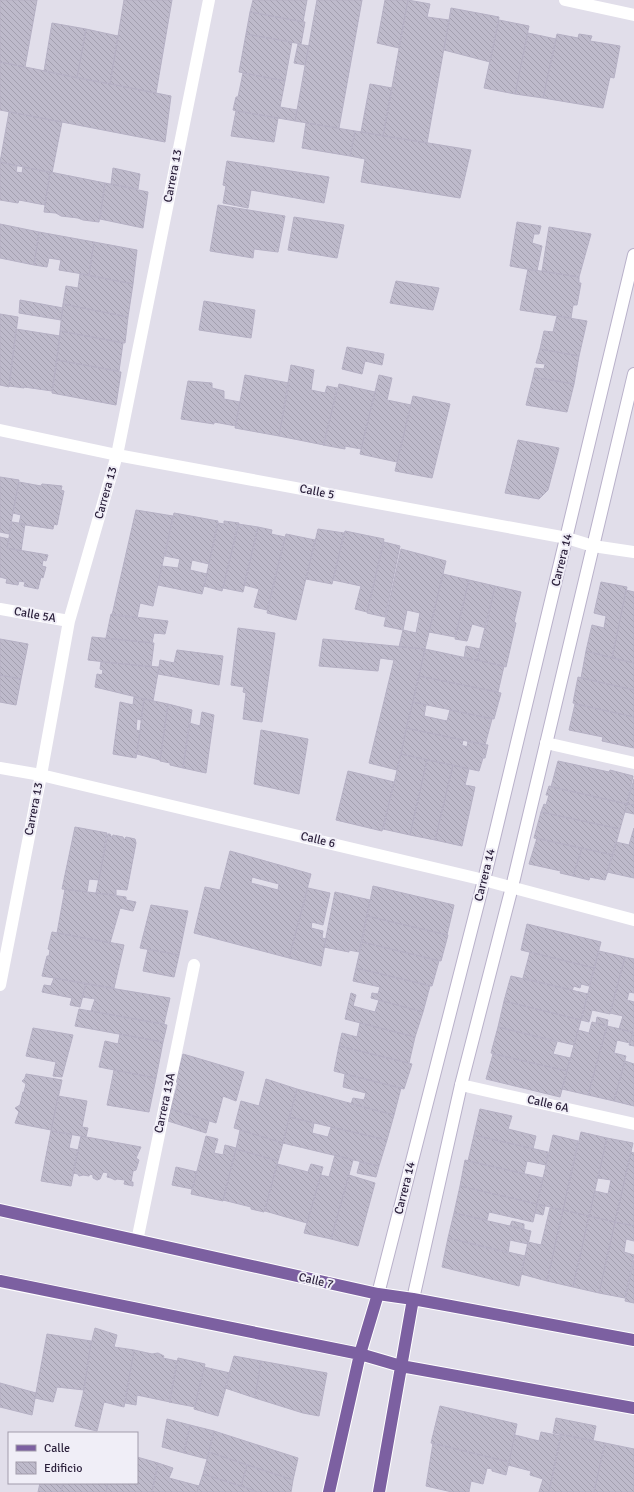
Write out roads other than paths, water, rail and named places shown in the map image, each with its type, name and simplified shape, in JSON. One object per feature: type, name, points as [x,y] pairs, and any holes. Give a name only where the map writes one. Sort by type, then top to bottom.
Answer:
[{"type":"main road","name":"Calle 7","points":[[0,1210],[378,1294],[413,1299],[634,1340]]},
{"type":"main road","points":[[0,1281],[360,1354],[401,1366],[634,1408]]},
{"type":"main road","name":"Carrera 14","points":[[329,1492],[360,1354],[378,1294]]},
{"type":"main road","points":[[379,1492],[413,1299]]},
{"type":"street","name":"Carrera 13","points":[[0,985],[69,621],[117,455],[209,0]]},
{"type":"street","points":[[565,0],[634,15]]},
{"type":"street","name":"Carrera 14","points":[[378,1294],[484,880],[634,255]]},
{"type":"street","points":[[413,1299],[462,1084],[512,888],[634,374]]},
{"type":"street","name":"Calle 5","points":[[0,430],[117,455],[567,538],[593,546],[634,552]]},
{"type":"street","name":"Calle 5A","points":[[0,609],[69,621]]},
{"type":"street","points":[[546,743],[634,763]]},
{"type":"street","name":"Calle 6","points":[[0,768],[41,775],[484,880],[634,920]]},
{"type":"street","name":"Carrera 13A","points":[[136,1240],[194,965]]},
{"type":"street","name":"Calle 6A","points":[[462,1084],[634,1124]]}]
